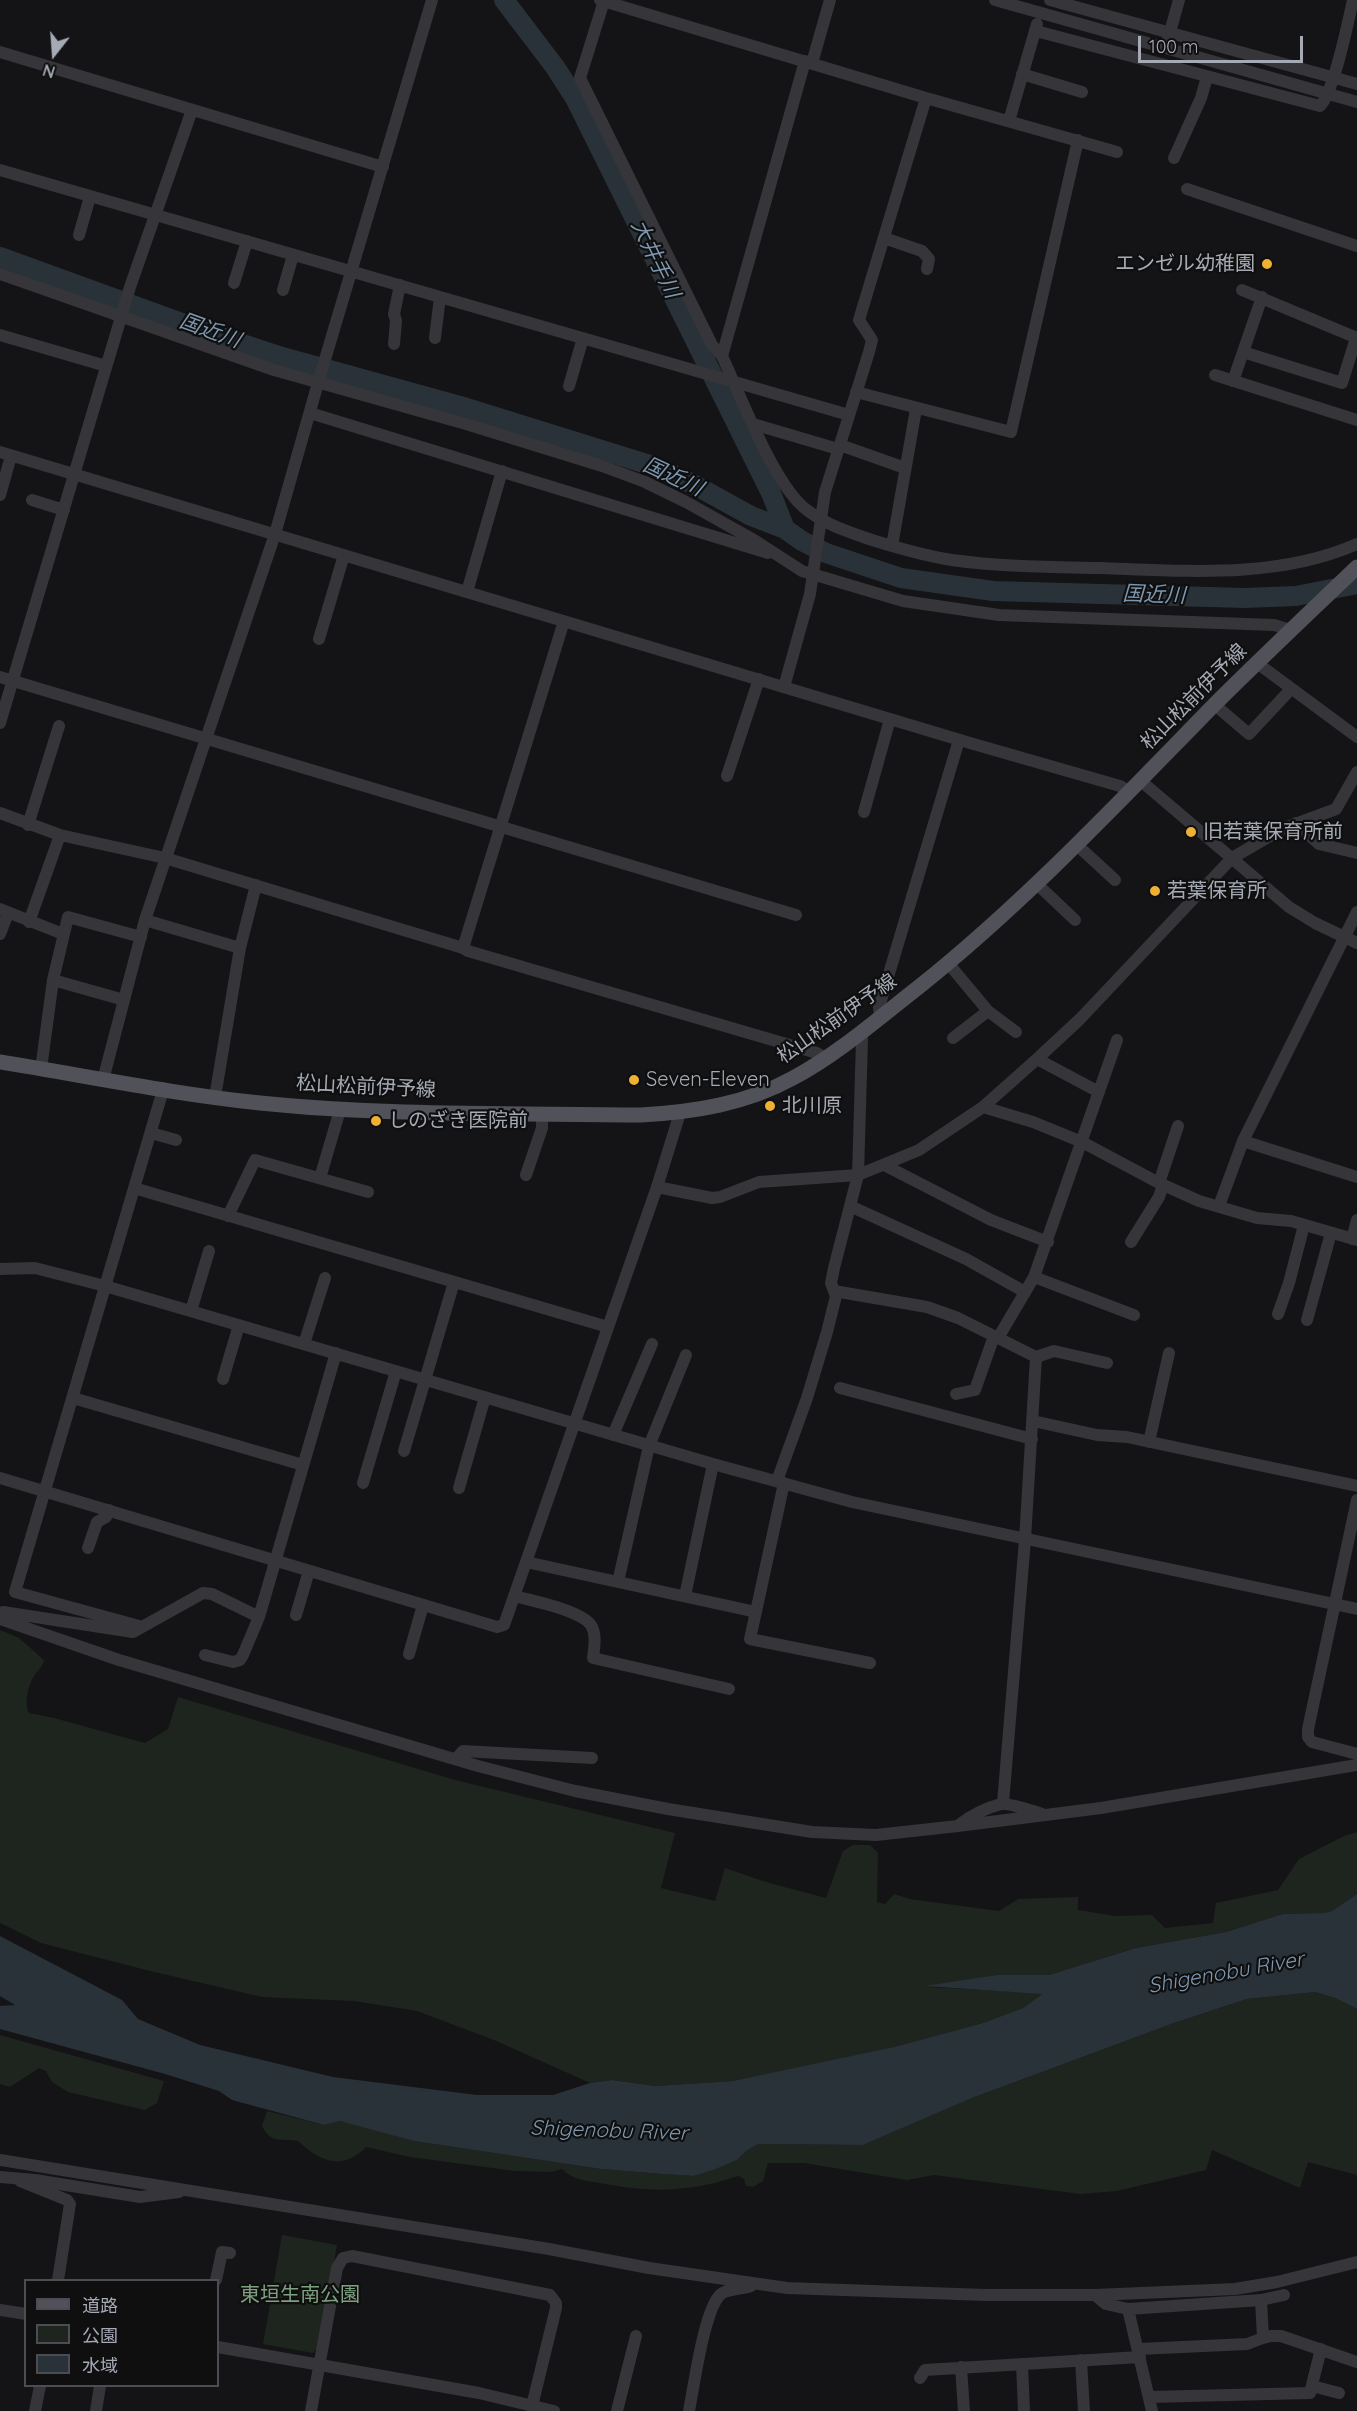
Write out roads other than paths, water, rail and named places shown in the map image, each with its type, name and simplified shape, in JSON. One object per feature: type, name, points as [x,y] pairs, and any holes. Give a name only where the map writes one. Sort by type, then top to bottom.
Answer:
[{"type":"main road","name":"松山松前伊予線","points":[[0,1062],[163,1090],[340,1110],[641,1115],[680,1113],[735,1102],[763,1092],[793,1078],[825,1058],[948,963],[1037,884],[1257,663],[1357,567]]},
{"type":"street","points":[[104,1080],[145,920],[275,534],[432,0]]},
{"type":"street","points":[[722,356],[809,62],[830,0]]},
{"type":"street","points":[[995,0],[1043,6],[1166,48],[1357,102]]},
{"type":"street","points":[[1050,0],[1357,84]]},
{"type":"street","points":[[1166,48],[1179,0]]},
{"type":"street","points":[[1036,31],[1312,106],[1320,106],[1324,102],[1334,76],[1353,0]]},
{"type":"street","points":[[1117,152],[926,98],[602,1],[580,78],[712,345],[722,356],[731,381],[753,424],[791,494],[820,522],[891,546],[962,561],[1019,566],[1180,571],[1232,570],[1293,564],[1332,555],[1357,544]]},
{"type":"street","points":[[1009,121],[1043,6]]},
{"type":"street","points":[[0,52],[383,167]]},
{"type":"street","points":[[1022,74],[1082,92]]},
{"type":"street","points":[[1174,158],[1208,77]]},
{"type":"street","points":[[784,687],[814,573],[825,492],[872,340],[859,320],[926,98]]},
{"type":"street","points":[[0,723],[121,316],[192,110]]},
{"type":"street","points":[[856,392],[1011,432],[1078,140]]},
{"type":"street","points":[[0,170],[849,415]]},
{"type":"street","points":[[1187,189],[1357,246]]},
{"type":"street","points":[[79,234],[90,197]]},
{"type":"street","points":[[884,238],[922,251],[929,259],[927,269]]},
{"type":"street","points":[[234,283],[247,241]]},
{"type":"street","points":[[283,290],[293,255]]},
{"type":"street","points":[[0,274],[200,346],[466,424],[634,478],[686,502],[802,571],[903,601],[999,615],[1297,625]]},
{"type":"street","points":[[394,344],[396,321],[394,314],[400,285]]},
{"type":"street","points":[[1242,290],[1357,338],[1342,383],[1243,352]]},
{"type":"street","points":[[435,338],[440,297]]},
{"type":"street","points":[[1233,381],[1262,297]]},
{"type":"street","points":[[0,335],[106,366]]},
{"type":"street","points":[[569,386],[583,338]]},
{"type":"street","points":[[1215,375],[1357,420]]},
{"type":"street","points":[[891,546],[916,409]]},
{"type":"street","points":[[310,413],[780,557]]},
{"type":"street","points":[[753,424],[839,447],[905,468]]},
{"type":"street","points":[[0,495],[5,454],[959,740],[1120,786],[1130,792]]},
{"type":"street","points":[[467,592],[502,471]]},
{"type":"street","points":[[32,500],[64,510]]},
{"type":"street","points":[[319,639],[344,555]]},
{"type":"street","points":[[463,948],[564,621]]},
{"type":"street","points":[[1257,663],[1357,737]]},
{"type":"street","points":[[0,677],[796,915]]},
{"type":"street","points":[[728,776],[759,679]]},
{"type":"street","points":[[1215,705],[1249,734],[1291,689]]},
{"type":"street","points":[[864,812],[890,719]]},
{"type":"street","points":[[28,825],[59,726]]},
{"type":"street","points":[[880,1017],[879,1007],[959,740]]},
{"type":"street","points":[[657,1187],[712,1198],[720,1197],[759,1182],[858,1175],[886,1166],[919,1150],[983,1107],[1080,1019],[1232,858],[1282,828],[1336,809],[1357,772]]},
{"type":"street","points":[[1141,781],[1289,907],[1357,943]]},
{"type":"street","points":[[0,813],[60,835],[165,858],[668,1011],[817,1053],[825,1058]]},
{"type":"street","points":[[1296,824],[1319,844],[1357,853]]},
{"type":"street","points":[[29,922],[60,835]]},
{"type":"street","points":[[1077,845],[1115,880]]},
{"type":"street","points":[[1037,884],[1075,920]]},
{"type":"street","points":[[214,1097],[240,948],[256,885]]},
{"type":"street","points":[[0,934],[4,911],[63,934]]},
{"type":"street","points":[[1219,1206],[1243,1141],[1357,912]]},
{"type":"street","points":[[41,1069],[53,980],[68,917],[141,937]]},
{"type":"street","points":[[145,920],[240,948]]},
{"type":"street","points":[[948,963],[988,1011],[1016,1032]]},
{"type":"street","points":[[53,980],[124,1000]]},
{"type":"street","points":[[953,1038],[988,1011]]},
{"type":"street","points":[[860,1033],[862,1039],[858,1175],[831,1283],[836,1296],[781,1482],[750,1639],[870,1663]]},
{"type":"street","points":[[956,1394],[975,1390],[996,1337],[1034,1276],[1048,1242],[1117,1040]]},
{"type":"street","points":[[1037,1059],[1099,1092]]},
{"type":"street","points":[[140,1626],[15,1592],[163,1090]]},
{"type":"street","points":[[983,1107],[1033,1122],[1082,1142],[1161,1184],[1199,1201],[1257,1218],[1291,1221],[1355,1239],[1357,1220]]},
{"type":"street","points":[[320,1178],[340,1110]]},
{"type":"street","points":[[526,1175],[542,1128],[542,1113]]},
{"type":"street","points":[[0,1478],[267,1556],[275,1561],[497,1627],[504,1625],[657,1187],[680,1113]]},
{"type":"street","points":[[1131,1242],[1159,1197],[1178,1126]]},
{"type":"street","points":[[151,1132],[176,1140]]},
{"type":"street","points":[[1243,1141],[1357,1177]]},
{"type":"street","points":[[228,1216],[255,1160],[368,1192]]},
{"type":"street","points":[[886,1166],[991,1220],[1048,1242]]},
{"type":"street","points":[[134,1188],[608,1327]]},
{"type":"street","points":[[850,1206],[966,1259],[1025,1292]]},
{"type":"street","points":[[1278,1314],[1289,1283],[1304,1225]]},
{"type":"street","points":[[1307,1320],[1331,1233]]},
{"type":"street","points":[[191,1311],[209,1251]]},
{"type":"street","points":[[0,1269],[35,1268],[105,1286],[649,1446],[852,1502],[1357,1609]]},
{"type":"street","points":[[1034,1276],[1134,1315]]},
{"type":"street","points":[[304,1344],[325,1278]]},
{"type":"street","points":[[404,1451],[454,1282]]},
{"type":"street","points":[[834,1291],[927,1307],[958,1318],[1036,1357],[1054,1351],[1107,1363]]},
{"type":"street","points":[[223,1379],[239,1325]]},
{"type":"street","points":[[614,1435],[652,1344]]},
{"type":"street","points":[[205,1655],[233,1662],[240,1660],[259,1617],[336,1353]]},
{"type":"street","points":[[1149,1442],[1169,1353]]},
{"type":"street","points":[[618,1582],[649,1446],[686,1355]]},
{"type":"street","points":[[1003,1803],[1032,1439],[1036,1357]]},
{"type":"street","points":[[363,1483],[396,1371]]},
{"type":"street","points":[[840,1388],[1032,1439]]},
{"type":"street","points":[[459,1488],[485,1397]]},
{"type":"street","points":[[73,1398],[303,1465]]},
{"type":"street","points":[[1033,1421],[1097,1435],[1127,1437],[1357,1486]]},
{"type":"street","points":[[685,1596],[712,1464]]},
{"type":"street","points":[[1357,1500],[1308,1727],[1308,1737],[1312,1742],[1357,1754]]},
{"type":"street","points":[[88,1548],[97,1522],[106,1516],[109,1510]]},
{"type":"street","points":[[526,1562],[756,1612]]},
{"type":"street","points":[[296,1615],[309,1571]]},
{"type":"street","points":[[0,1614],[3,1612],[133,1632],[140,1626],[203,1593],[212,1594],[259,1617]]},
{"type":"street","points":[[514,1596],[568,1612],[581,1617],[590,1624],[595,1641],[593,1658],[729,1689]]},
{"type":"street","points":[[409,1654],[423,1605]]},
{"type":"street","points":[[0,1619],[119,1660],[456,1759],[575,1791],[668,1809],[812,1832],[876,1835],[958,1826],[1101,1808],[1357,1765]]},
{"type":"street","points":[[456,1759],[463,1751],[592,1758]]},
{"type":"street","points":[[958,1826],[970,1816],[1003,1803],[1016,1808],[1032,1809],[1043,1815]]},
{"type":"street","points":[[0,2160],[549,2249],[649,2268],[754,2284],[828,2290],[986,2295],[1095,2295],[1234,2289],[1277,2282],[1357,2262]]},
{"type":"street","points":[[0,2172],[67,2200],[70,2204],[57,2279]]},
{"type":"street","points":[[0,2177],[35,2180],[140,2197],[171,2194],[182,2190]]},
{"type":"street","points":[[216,2279],[222,2252],[230,2253]]},
{"type":"street","points":[[311,2411],[337,2268],[340,2261],[352,2256],[545,2293],[553,2298],[556,2308],[532,2406]]},
{"type":"street","points":[[689,2411],[708,2319],[716,2301],[724,2292],[744,2289],[754,2284]]},
{"type":"street","points":[[1095,2295],[1106,2304],[1128,2309],[1261,2300],[1284,2295]]},
{"type":"street","points":[[1261,2300],[1263,2338]]},
{"type":"street","points":[[1128,2309],[1152,2411]]},
{"type":"street","points":[[0,2310],[24,2314]]},
{"type":"street","points":[[920,2378],[925,2370],[1081,2360],[1247,2344],[1271,2336],[1281,2336],[1357,2362]]},
{"type":"street","points":[[617,2411],[636,2337]]},
{"type":"street","points":[[219,2347],[469,2391],[554,2411]]},
{"type":"street","points":[[1149,2397],[1310,2393],[1321,2349]]},
{"type":"street","points":[[1081,2360],[1084,2411]]},
{"type":"street","points":[[1022,2364],[1024,2411]]},
{"type":"street","points":[[961,2367],[964,2411]]},
{"type":"street","points":[[1312,2385],[1339,2393]]},
{"type":"street","points":[[35,2411],[40,2387]]},
{"type":"street","points":[[96,2411],[100,2387]]},
{"type":"water","name":"Shigenobu River","points":[[1357,1894],[1357,2009],[1335,1998],[1315,1992],[1247,1999],[1174,2023],[972,2098],[863,2145],[758,2144],[737,2160],[693,2176],[601,2169],[414,2141],[340,2121],[324,2125],[232,2100],[219,2091],[165,2074],[0,2029],[0,2006],[15,2005],[0,1996],[0,1936],[122,2000],[138,2019],[200,2045],[333,2077],[477,2095],[553,2095],[590,2083],[612,2080],[655,2086],[733,2081],[894,2047],[983,2023],[1023,2008],[1042,1994],[925,1986],[997,1975],[1049,1975],[1136,1948],[1226,1932],[1283,1914],[1332,1911]]},
{"type":"waterway","name":"大井手川","points":[[504,0],[555,67],[575,98],[771,493],[785,529]]},
{"type":"waterway","name":"国近川","points":[[0,257],[282,357],[467,408],[650,465],[693,484],[751,516],[785,529],[826,553],[901,578],[993,591],[1245,598],[1296,596],[1357,584]]},
{"type":"place","name":"エンゼル幼稚園","points":[[1267,264]]},
{"type":"place","name":"旧若葉保育所前","points":[[1191,832]]},
{"type":"place","name":"若葉保育所","points":[[1155,891]]},
{"type":"place","name":"Seven-Eleven","points":[[634,1080]]},
{"type":"place","name":"北川原","points":[[770,1106]]},
{"type":"place","name":"しのざき医院前","points":[[376,1121]]},
{"type":"park label","name":"東垣生南公園","points":[[300,2295]]}]
